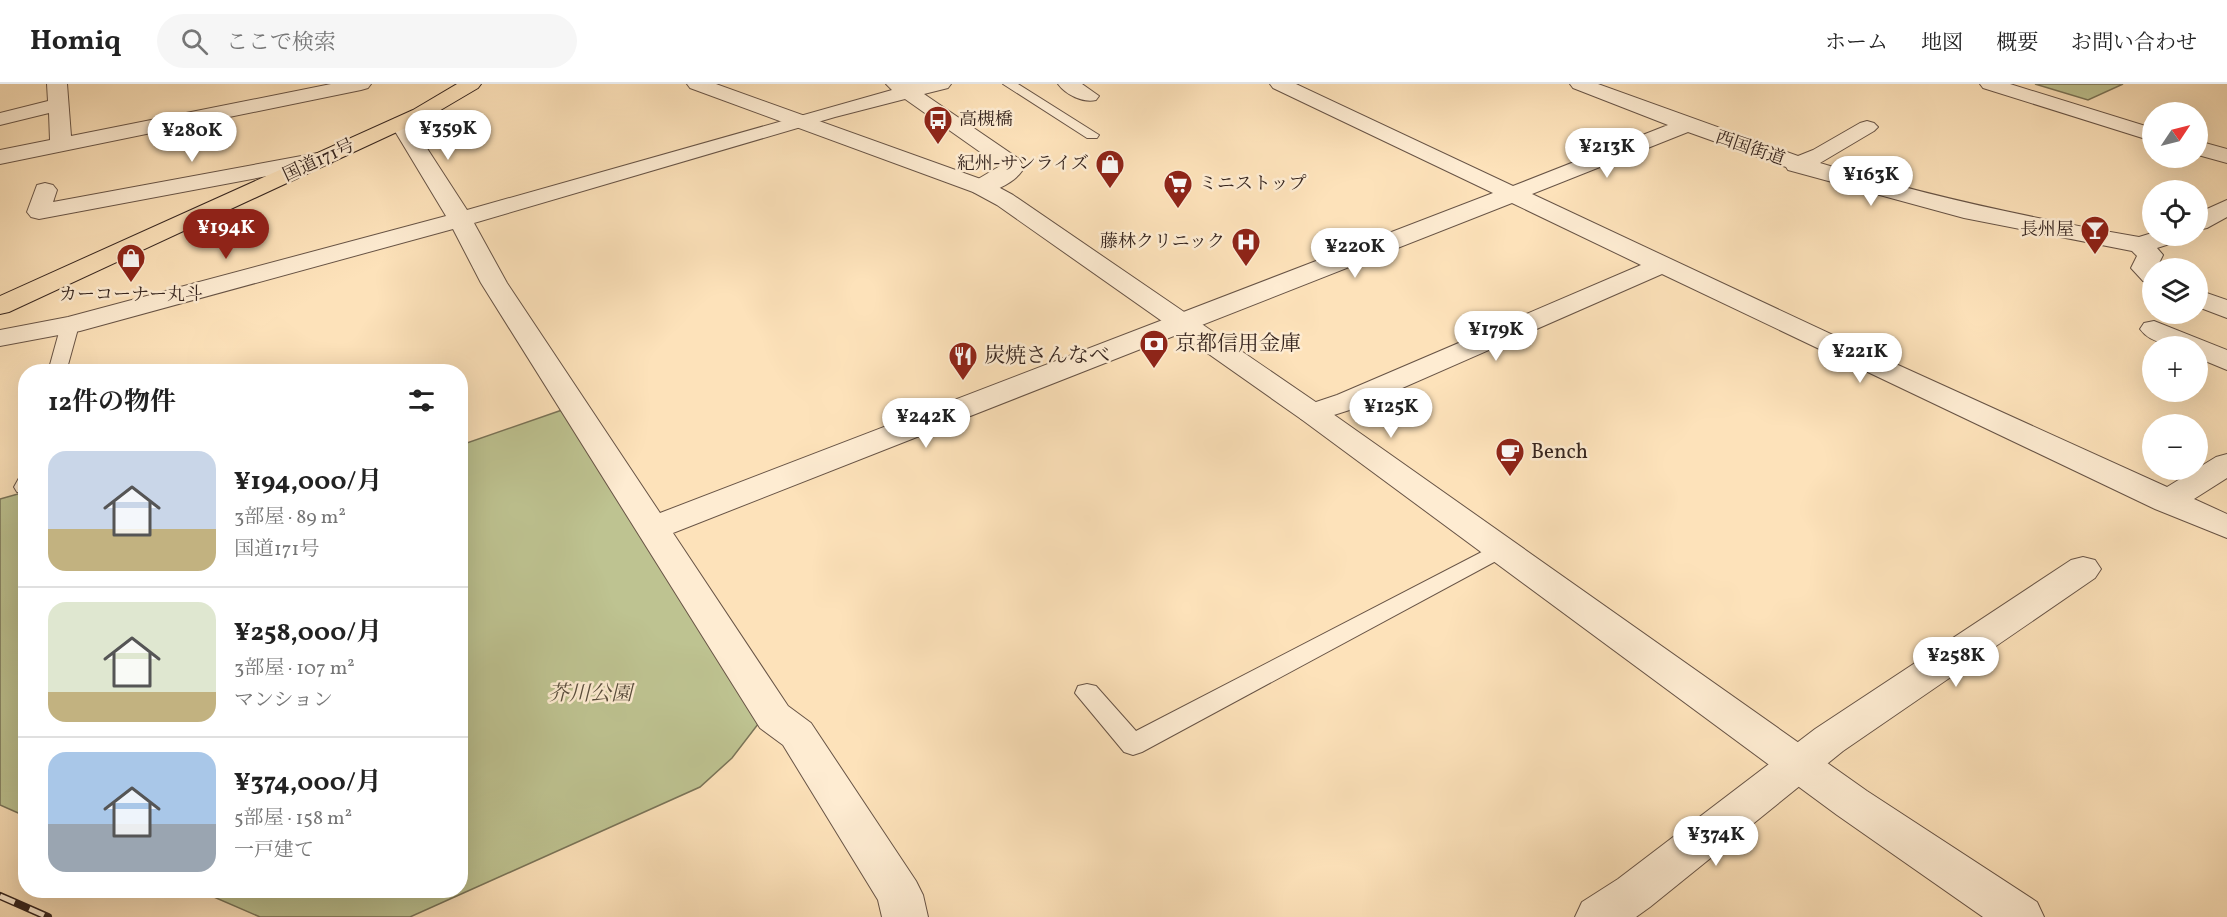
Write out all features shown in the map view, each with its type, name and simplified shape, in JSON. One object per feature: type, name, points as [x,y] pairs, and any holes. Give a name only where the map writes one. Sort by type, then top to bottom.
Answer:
[{"type":"highway","name":"国道171号","points":[[0,306],[401,123],[440,104],[471,84]]},
{"type":"street","points":[[0,157],[315,88],[361,84]]},
{"type":"street","points":[[697,84],[981,188],[1005,200],[1312,413],[1797,764],[2021,917]]},
{"type":"street","points":[[0,338],[70,325],[461,220],[801,121],[902,88],[941,84]]},
{"type":"street","points":[[1068,84],[1089,96]]},
{"type":"street","points":[[1280,84],[1662,265],[2227,527]]},
{"type":"street","name":"西国街道","points":[[1581,84],[1685,126],[1796,165],[1940,206],[2140,245]]},
{"type":"street","points":[[1990,84],[2142,132]]},
{"type":"street","points":[[902,88],[1011,164],[1011,171],[981,188]]},
{"type":"street","points":[[0,119],[57,94],[61,145]]},
{"type":"street","points":[[401,123],[461,220],[494,283],[774,717],[797,734],[900,895],[905,917]]},
{"type":"street","points":[[653,528],[1514,195],[1685,126]]},
{"type":"street","points":[[1796,165],[1821,155],[1867,127]]},
{"type":"street","points":[[2208,151],[2227,156]]},
{"type":"street","points":[[45,190],[39,212],[323,159]]},
{"type":"street","points":[[2208,217],[2227,207]]},
{"type":"street","points":[[2140,245],[2150,255],[2149,258]]},
{"type":"street","points":[[1312,413],[1348,401],[1662,265]]},
{"type":"street","points":[[2208,302],[2227,310]]},
{"type":"street","points":[[2154,329],[2170,336]]},
{"type":"street","points":[[2208,352],[2227,361]]},
{"type":"street","points":[[2167,501],[2227,464]]},
{"type":"street","points":[[1598,917],[1634,892],[1829,740],[2083,569]]},
{"type":"lane","points":[[1009,84],[1092,135]]},
{"type":"lane","points":[[59,364],[70,325]]},
{"type":"lane","points":[[1087,693],[1133,745],[1501,549]]},
{"type":"green space","points":[[2035,84],[2123,84],[2088,100]]},
{"type":"green space","name":"芥川公園","points":[[565,409],[762,719],[732,758],[700,787],[468,891],[468,443]]},
{"type":"green space","points":[[18,494],[18,813],[0,805],[0,499]]},
{"type":"green space","name":"芥川公園","points":[[216,898],[452,898],[410,917],[260,917]]},
{"type":"railway","points":[[0,896],[48,917]]},
{"type":"place","name":"高槻橋","points":[[938,146]]},
{"type":"place","name":"紀州-サンライズ","points":[[1110,190]]},
{"type":"place","name":"ミニストップ","points":[[1178,210]]},
{"type":"place","name":"長州屋","points":[[2095,256]]},
{"type":"place","name":"藤林クリニック","points":[[1246,268]]},
{"type":"place","name":"カーコーナー丸斗","points":[[131,284]]},
{"type":"place","name":"京都信用金庫","points":[[1154,370]]},
{"type":"place","name":"炭焼さんなべ","points":[[963,382]]},
{"type":"place","name":"Bench","points":[[1510,478]]}]
